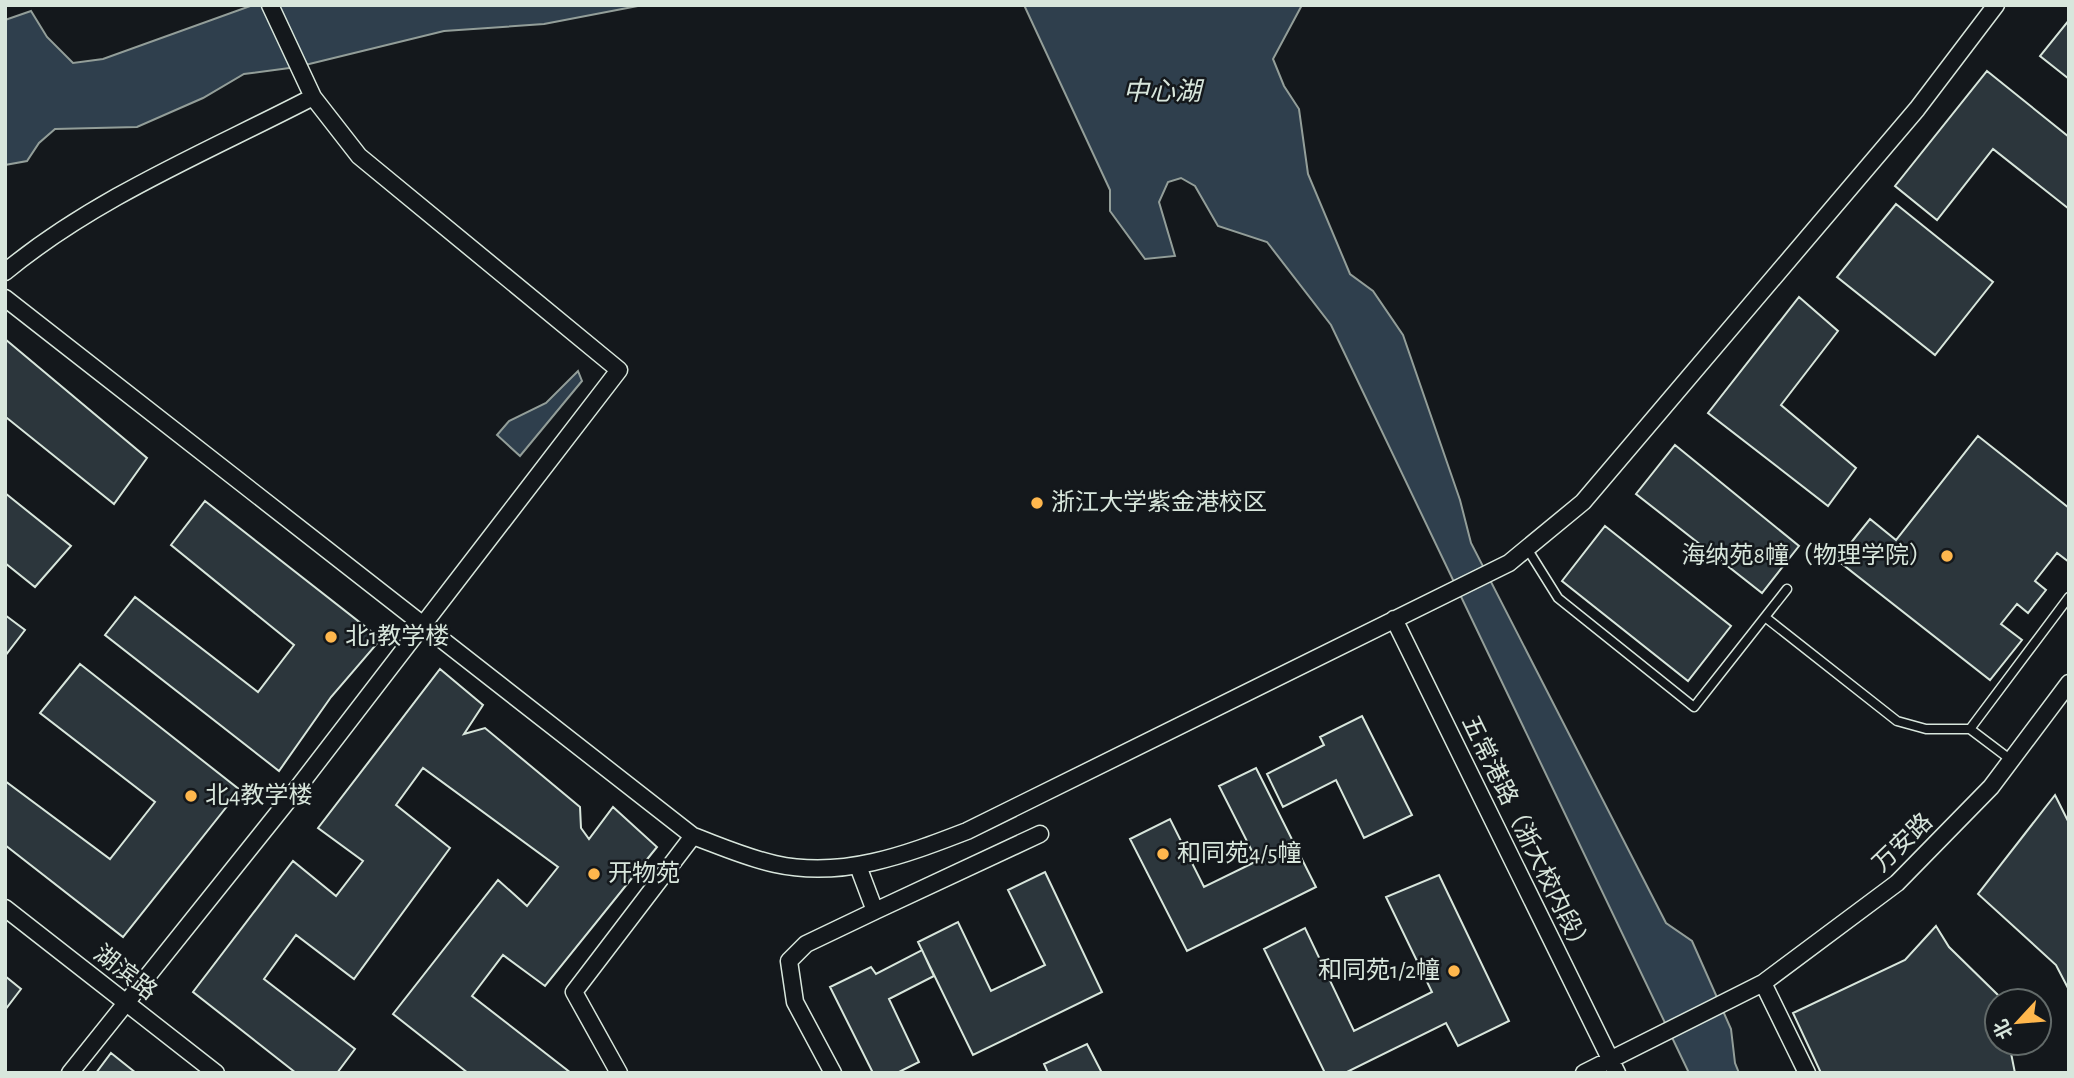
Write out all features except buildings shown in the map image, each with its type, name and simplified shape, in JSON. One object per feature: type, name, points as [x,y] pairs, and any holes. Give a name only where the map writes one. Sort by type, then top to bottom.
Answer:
[{"type":"street","points":[[70,1073],[286,803],[619,370],[359,156],[311,92],[271,5]]},
{"type":"street","points":[[5,298],[693,836],[776,864],[811,868],[858,866],[919,849],[967,831],[1429,603],[1528,551],[1583,502],[1917,109],[1996,5]]},
{"type":"street","points":[[5,272],[37,246],[92,211],[311,92]]},
{"type":"street","name":"五常港路（浙大校内段）","points":[[1394,619],[1614,1066]]},
{"type":"street","name":"万安路","points":[[1584,1073],[1614,1066],[1663,1034],[1763,983],[1898,883],[1991,787],[2069,682]]},
{"type":"street","points":[[833,1073],[795,1002],[789,961],[806,944],[1040,834]]},
{"type":"street","points":[[619,1073],[574,992],[693,836]]},
{"type":"street","points":[[858,866],[875,911]]},
{"type":"street","name":"湖滨路","points":[[5,908],[216,1073]]},
{"type":"street","points":[[1763,983],[1807,1073]]},
{"type":"lane","points":[[1528,551],[1558,598],[1694,707],[1787,589]]},
{"type":"lane","points":[[1969,729],[2069,597]]},
{"type":"lane","points":[[1765,617],[1897,720],[1926,729],[1969,729],[2011,760]]},
{"type":"water","points":[[253,5],[643,5],[544,24],[444,31],[297,67],[244,74],[203,98],[137,127],[55,129],[39,143],[27,161],[5,165],[5,20],[31,11],[47,37],[73,63],[103,59]]},
{"type":"water","name":"中心湖","points":[[1024,5],[1302,5],[1273,59],[1284,86],[1299,109],[1308,174],[1350,274],[1373,291],[1403,335],[1460,500],[1471,543],[1666,923],[1692,941],[1731,1029],[1735,1063],[1739,1073],[1689,1073],[1331,325],[1267,242],[1218,226],[1195,186],[1181,178],[1168,182],[1159,202],[1175,256],[1145,259],[1110,211],[1110,190]]},
{"type":"water","points":[[578,371],[582,381],[520,456],[497,435],[509,421],[546,403]]},
{"type":"place","name":"浙江大学紫金港校区","points":[[1037,503]]},
{"type":"place","name":"海纳苑8幢（物理学院）","points":[[1947,556]]},
{"type":"place","name":"北1教学楼","points":[[331,637]]},
{"type":"place","name":"北4教学楼","points":[[191,796]]},
{"type":"place","name":"和同苑4/5幢","points":[[1163,854]]},
{"type":"place","name":"开物苑","points":[[594,874]]},
{"type":"place","name":"和同苑1/2幢","points":[[1454,971]]}]
